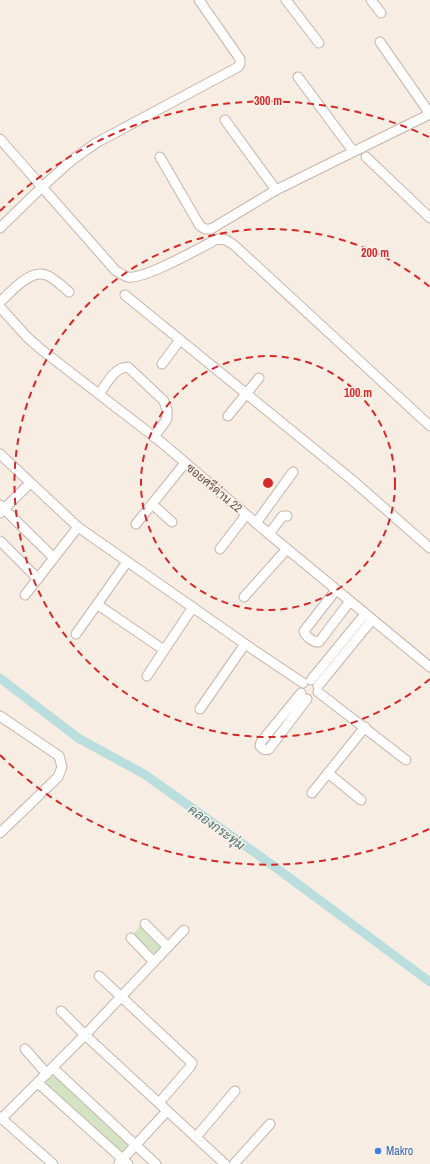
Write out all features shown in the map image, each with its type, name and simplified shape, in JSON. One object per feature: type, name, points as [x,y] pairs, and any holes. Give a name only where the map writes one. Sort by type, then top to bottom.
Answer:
[{"type":"street","points":[[0,228],[72,160],[96,143],[238,67],[240,64],[240,59],[199,0]]},
{"type":"street","points":[[371,0],[380,13]]},
{"type":"street","points":[[291,2],[318,43]]},
{"type":"street","points":[[160,158],[200,226],[205,229],[211,229],[276,190],[430,114],[380,42]]},
{"type":"street","points":[[298,77],[353,151]]},
{"type":"street","points":[[225,120],[276,190]]},
{"type":"street","points":[[0,138],[116,271],[128,277],[139,276],[166,266],[217,239],[226,240],[234,245],[430,426]]},
{"type":"street","points":[[366,157],[430,218]]},
{"type":"street","points":[[0,302],[26,278],[37,274],[47,275],[69,292]]},
{"type":"street","points":[[125,295],[351,479],[430,548]]},
{"type":"street","name":"ซอยศรีด่าน 22","points":[[0,308],[28,338],[154,437],[430,667]]},
{"type":"street","points":[[162,364],[180,340]]},
{"type":"street","points":[[99,394],[117,370],[123,367],[128,367],[164,401],[167,410],[167,419],[154,437]]},
{"type":"street","points":[[228,416],[258,378]]},
{"type":"street","points":[[0,454],[78,527],[245,644],[312,685],[406,760]]},
{"type":"street","points":[[136,524],[185,463]]},
{"type":"street","points":[[256,523],[293,472]]},
{"type":"street","points":[[30,482],[1,509],[54,558]]},
{"type":"street","points":[[152,504],[172,522]]},
{"type":"street","points":[[220,549],[246,515]]},
{"type":"street","points":[[269,534],[280,518],[287,516]]},
{"type":"street","points":[[25,595],[78,527]]},
{"type":"street","points":[[0,541],[38,579]]},
{"type":"street","points":[[244,597],[287,549]]},
{"type":"street","points":[[76,634],[127,562]]},
{"type":"street","points":[[336,590],[304,631],[305,634],[315,642],[319,642],[350,601]]},
{"type":"street","points":[[98,605],[164,650]]},
{"type":"street","points":[[147,676],[193,607]]},
{"type":"street","points":[[304,696],[301,686],[312,685],[369,617]]},
{"type":"street","points":[[200,709],[245,644]]},
{"type":"street","points":[[304,696],[315,697],[312,685]]},
{"type":"street","points":[[304,696],[269,749],[262,749],[260,746],[262,742],[304,696]]},
{"type":"street","points":[[0,716],[60,756],[62,767],[58,777],[0,833]]},
{"type":"street","points":[[312,792],[365,727]]},
{"type":"street","points":[[328,773],[361,800]]},
{"type":"street","points":[[144,924],[168,947]]},
{"type":"street","points":[[53,1164],[1,1117],[50,1071],[184,930]]},
{"type":"street","points":[[131,938],[153,961]]},
{"type":"street","points":[[99,976],[192,1063],[159,1103]]},
{"type":"street","points":[[61,1011],[167,1112],[225,1164]]},
{"type":"street","points":[[25,1049],[156,1164]]},
{"type":"street","points":[[38,1083],[123,1162],[136,1145],[167,1112]]},
{"type":"street","points":[[196,1137],[235,1091]]},
{"type":"street","points":[[234,1164],[270,1124]]},
{"type":"green space","points":[[140,926],[162,946],[155,954],[133,934]]},
{"type":"green space","points":[[52,1073],[130,1143],[121,1154],[43,1084]]},
{"type":"waterway","name":"คลองกระทุ่ม","points":[[0,678],[78,738],[144,774],[271,864],[430,982]]},
{"type":"place","name":"Makro","points":[[378,1151]]}]
